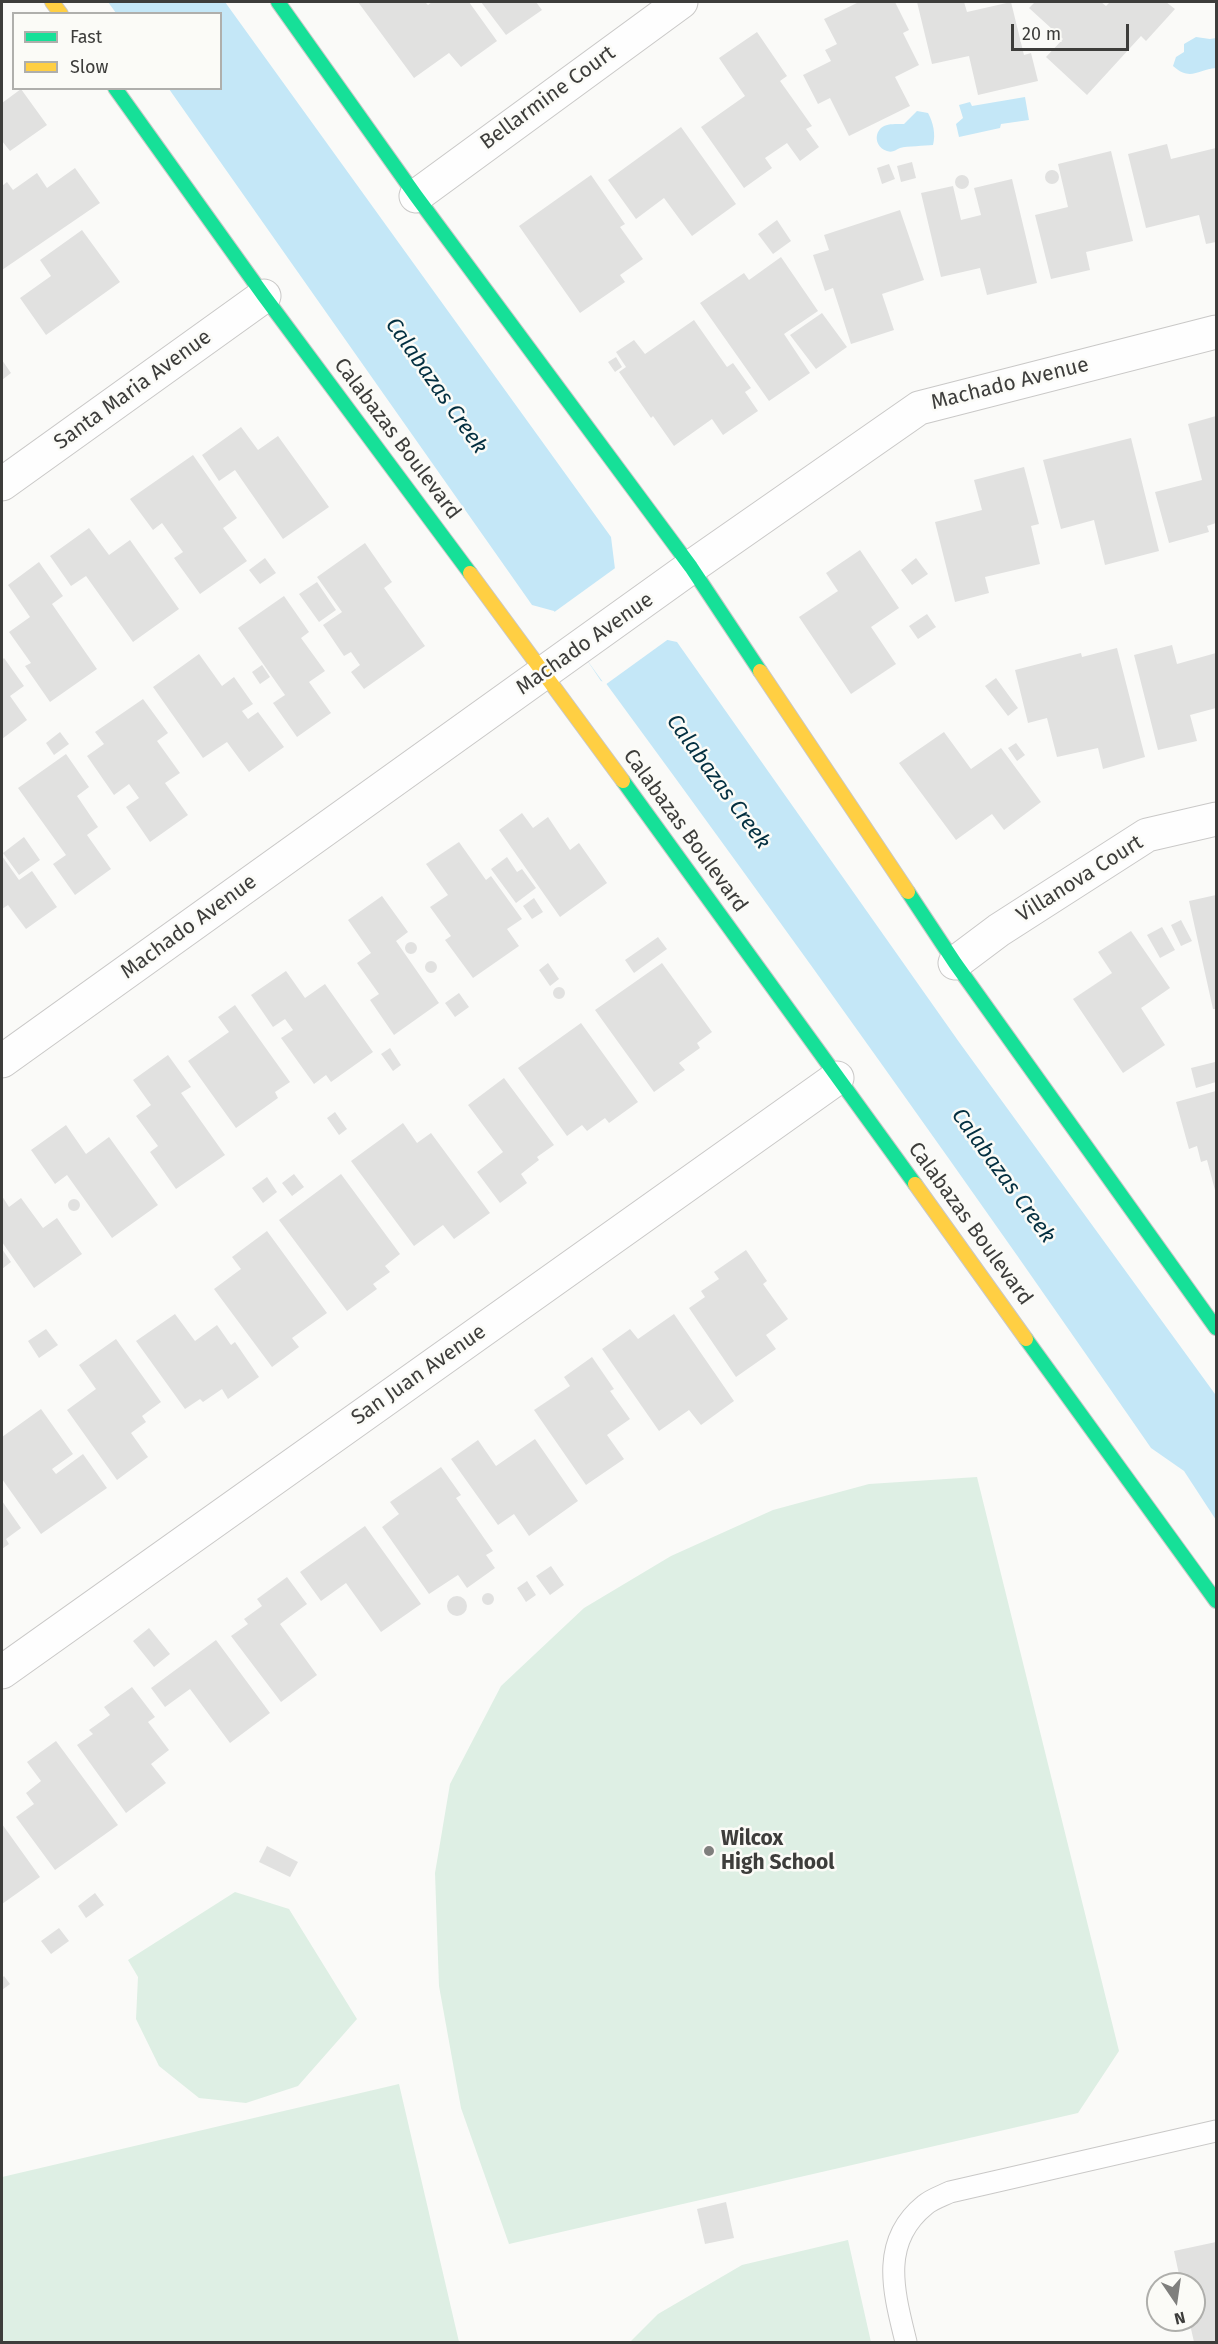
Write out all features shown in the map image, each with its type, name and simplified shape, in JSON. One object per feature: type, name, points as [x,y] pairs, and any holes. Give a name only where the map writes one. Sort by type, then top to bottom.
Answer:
[{"type":"street","points":[[278,2],[416,196],[691,567],[955,963],[1207,1298],[1216,1328]]},
{"type":"street","name":"Bellarmine Court","points":[[416,196],[681,2]]},
{"type":"street","name":"Calabazas Boulevard","points":[[116,90],[264,296],[545,673],[1216,1601]]},
{"type":"street","name":"Santa Maria Avenue","points":[[2,484],[264,296]]},
{"type":"street","name":"Machado Avenue","points":[[2,1061],[691,567],[918,408],[1216,332]]},
{"type":"street","name":"Villanova Court","points":[[955,963],[999,930],[1147,835],[1216,819]]},
{"type":"street","name":"San Juan Avenue","points":[[2,1672],[837,1078]]},
{"type":"lane","points":[[906,2343],[894,2292],[892,2269],[896,2246],[908,2224],[926,2204],[950,2192],[1216,2131]]},
{"type":"green space","points":[[977,1477],[1119,2051],[1078,2113],[509,2244],[461,2108],[439,1986],[435,1873],[450,1784],[501,1686],[584,1608],[671,1556],[773,1510],[869,1484]]},
{"type":"green space","points":[[235,1892],[289,1909],[357,2019],[298,2086],[246,2103],[199,2098],[159,2066],[136,2019],[138,1977],[128,1960]]},
{"type":"green space","points":[[399,2084],[459,2342],[2,2342],[2,2177]]},
{"type":"green space","points":[[848,2240],[871,2342],[630,2342],[658,2314],[742,2265]]},
{"type":"water","name":"Calabazas Creek","points":[[108,2],[225,2],[611,537],[615,569],[663,639],[677,642],[959,1042],[1215,1394],[1216,1520],[1184,1471],[1151,1448],[881,1063],[605,682],[601,681],[554,611],[532,605],[170,90],[222,90],[222,12],[115,12]]},
{"type":"water","points":[[1196,37],[1216,38],[1216,68],[1190,74],[1179,71],[1173,66],[1176,57],[1184,52],[1184,44]]},
{"type":"water","points":[[1025,97],[1029,120],[1001,124],[1000,128],[959,137],[956,124],[963,118],[959,105],[970,102],[972,106]]},
{"type":"water","points":[[917,111],[928,113],[930,117],[934,132],[933,145],[903,147],[891,152],[881,147],[877,141],[877,135],[883,126],[904,124]]},
{"type":"pier","points":[[618,566],[665,637],[670,638],[605,685],[553,613]]},
{"type":"building","points":[[358,2],[425,2],[428,5],[432,2],[469,2],[497,41],[461,67],[449,53],[414,78]]},
{"type":"building","points":[[481,2],[536,2],[542,10],[506,35]]},
{"type":"building","points":[[859,2],[895,2],[909,30],[903,33],[919,65],[895,77],[910,106],[849,136],[830,98],[818,104],[803,75],[831,61],[825,50],[837,44],[824,19]]},
{"type":"building","points":[[917,2],[964,2],[967,12],[1011,2],[1024,55],[1031,53],[1038,81],[978,95],[969,56],[932,64]]},
{"type":"building","points":[[1035,2],[1101,2],[1106,6],[1110,2],[1166,2],[1175,9],[1146,41],[1141,36],[1087,95],[1046,57],[1063,39],[1029,8]]},
{"type":"building","points":[[757,32],[787,76],[780,81],[812,126],[806,129],[819,147],[800,161],[787,143],[765,158],[772,168],[744,188],[701,127],[745,96],[719,58]]},
{"type":"building","points":[[22,90],[47,125],[10,151],[2,141],[2,103]]},
{"type":"building","points":[[681,127],[736,204],[692,236],[664,198],[636,219],[608,180]]},
{"type":"building","points":[[1167,144],[1171,159],[1216,148],[1216,242],[1206,244],[1199,215],[1146,228],[1128,154]]},
{"type":"building","points":[[1111,151],[1133,241],[1086,252],[1090,270],[1051,279],[1035,215],[1068,207],[1058,164]]},
{"type":"building","points":[[912,162],[916,178],[901,182],[897,166]]},
{"type":"building","points":[[889,164],[895,179],[882,184],[877,168]]},
{"type":"building","points":[[75,168],[100,203],[2,270],[2,186],[7,182],[13,190],[37,173],[47,188]]},
{"type":"building","points":[[1052,170],[1057,172],[1059,177],[1057,182],[1052,184],[1047,182],[1045,177],[1047,172]]},
{"type":"building","points":[[591,175],[625,224],[620,227],[643,259],[620,275],[625,282],[580,313],[519,226]]},
{"type":"building","points":[[962,175],[967,177],[969,182],[967,187],[962,189],[957,187],[955,182],[957,177]]},
{"type":"building","points":[[1012,179],[1037,283],[987,295],[980,268],[941,277],[921,193],[953,186],[961,220],[981,215],[974,188]]},
{"type":"building","points":[[900,210],[924,280],[882,294],[894,330],[851,344],[833,288],[825,291],[813,255],[829,250],[824,235]]},
{"type":"building","points":[[777,220],[791,241],[773,254],[758,234]]},
{"type":"building","points":[[82,230],[120,282],[46,335],[20,298],[51,276],[40,260]]},
{"type":"building","points":[[781,257],[818,311],[784,334],[810,373],[769,401],[700,303],[744,273],[749,280]]},
{"type":"building","points":[[822,313],[847,347],[816,369],[790,335]]},
{"type":"building","points":[[694,320],[727,367],[733,363],[751,388],[745,392],[758,411],[723,435],[712,419],[674,446],[619,372],[626,367],[616,352],[634,340],[645,354]]},
{"type":"building","points":[[616,357],[622,367],[615,372],[608,362]]},
{"type":"building","points":[[2,360],[11,373],[2,380]]},
{"type":"building","points":[[1216,416],[1216,523],[1207,526],[1209,532],[1169,543],[1155,492],[1202,480],[1188,424]]},
{"type":"building","points":[[241,427],[258,450],[278,436],[329,507],[283,539],[235,470],[219,481],[202,455]]},
{"type":"building","points":[[1131,438],[1159,551],[1105,565],[1094,520],[1061,529],[1043,460]]},
{"type":"building","points":[[193,455],[237,518],[223,528],[247,561],[200,594],[174,558],[183,552],[162,523],[153,530],[130,499]]},
{"type":"building","points":[[1024,467],[1039,524],[1031,526],[1040,564],[985,577],[989,593],[955,602],[935,522],[982,510],[974,480]]},
{"type":"building","points":[[89,528],[109,555],[130,540],[179,609],[133,642],[86,576],[71,586],[50,556]]},
{"type":"building","points":[[365,543],[392,582],[384,588],[425,646],[364,689],[351,672],[360,665],[351,652],[344,656],[323,625],[342,612],[317,577]]},
{"type":"building","points":[[860,550],[899,608],[871,627],[896,664],[851,694],[799,617],[838,591],[826,573]]},
{"type":"building","points":[[265,558],[276,573],[260,584],[249,570]]},
{"type":"building","points":[[916,558],[928,574],[912,585],[901,570]]},
{"type":"building","points":[[39,562],[63,596],[52,604],[97,669],[50,702],[25,666],[31,663],[9,632],[30,617],[8,585]]},
{"type":"building","points":[[317,582],[336,610],[319,622],[299,594]]},
{"type":"building","points":[[284,596],[309,632],[301,638],[325,671],[309,682],[331,713],[297,737],[273,703],[285,695],[238,628]]},
{"type":"building","points":[[927,614],[936,627],[918,639],[909,626]]},
{"type":"building","points":[[1172,645],[1177,664],[1216,653],[1216,708],[1190,715],[1197,741],[1158,750],[1134,655]]},
{"type":"building","points":[[1117,648],[1145,757],[1103,769],[1098,748],[1057,757],[1047,718],[1028,723],[1015,670],[1081,653],[1082,657]]},
{"type":"building","points":[[199,654],[222,686],[234,677],[253,704],[242,711],[248,719],[258,712],[284,747],[249,772],[227,742],[203,758],[153,687]]},
{"type":"building","points":[[4,658],[24,686],[10,696],[27,720],[2,739],[2,660]]},
{"type":"building","points":[[262,665],[270,677],[260,684],[252,672]]},
{"type":"building","points":[[996,678],[1018,708],[1008,716],[985,686]]},
{"type":"building","points":[[143,699],[168,733],[157,741],[180,773],[165,783],[188,815],[150,842],[126,807],[139,798],[129,784],[114,795],[87,756],[104,744],[95,732]]},
{"type":"building","points":[[60,732],[69,744],[54,755],[46,743]]},
{"type":"building","points":[[944,732],[971,769],[1001,748],[1041,802],[1004,830],[992,814],[956,840],[899,763]]},
{"type":"building","points":[[1016,743],[1025,755],[1017,761],[1008,748]]},
{"type":"building","points":[[66,754],[89,787],[77,796],[98,827],[87,835],[111,869],[75,895],[53,864],[66,855],[18,788]]},
{"type":"building","points":[[522,813],[533,828],[548,817],[570,850],[579,843],[607,883],[560,917],[499,830]]},
{"type":"building","points":[[24,837],[40,860],[19,875],[3,853]]},
{"type":"building","points":[[459,842],[486,880],[491,876],[522,919],[507,929],[519,946],[473,978],[445,940],[451,936],[430,907],[448,895],[426,864]]},
{"type":"building","points":[[2,856],[19,880],[32,871],[57,907],[26,929],[8,905],[2,909]]},
{"type":"building","points":[[507,857],[517,872],[522,869],[536,888],[516,903],[491,869]]},
{"type":"building","points":[[1216,895],[1216,1009],[1213,1009],[1189,901]]},
{"type":"building","points":[[382,896],[408,932],[396,941],[439,1003],[394,1035],[370,1000],[379,994],[357,963],[371,953],[348,920]]},
{"type":"building","points":[[534,898],[543,912],[532,919],[523,906]]},
{"type":"building","points":[[1181,920],[1192,941],[1181,946],[1171,925]]},
{"type":"building","points":[[1162,927],[1175,950],[1160,958],[1147,935]]},
{"type":"building","points":[[1131,931],[1170,988],[1141,1008],[1165,1045],[1123,1073],[1073,999],[1112,973],[1098,952]]},
{"type":"building","points":[[658,937],[667,949],[634,973],[625,960]]},
{"type":"building","points":[[413,942],[417,948],[413,954],[409,954],[405,946]]},
{"type":"building","points":[[433,961],[437,967],[433,973],[429,973],[425,965]]},
{"type":"building","points":[[548,963],[559,979],[550,986],[539,970]]},
{"type":"building","points":[[662,963],[712,1032],[697,1043],[700,1048],[679,1063],[685,1070],[654,1092],[595,1010]]},
{"type":"building","points":[[286,971],[305,998],[325,984],[373,1052],[331,1082],[326,1075],[314,1084],[281,1038],[293,1030],[285,1019],[273,1027],[251,995]]},
{"type":"building","points":[[561,987],[565,993],[561,999],[557,999],[553,991]]},
{"type":"building","points":[[459,993],[469,1007],[455,1017],[445,1003]]},
{"type":"building","points":[[235,1005],[290,1082],[275,1092],[278,1098],[236,1128],[188,1061],[229,1032],[218,1017]]},
{"type":"building","points":[[581,1023],[638,1102],[609,1123],[605,1118],[587,1131],[582,1125],[567,1136],[518,1068]]},
{"type":"building","points":[[390,1048],[401,1065],[393,1071],[381,1054]]},
{"type":"building","points":[[168,1055],[191,1087],[181,1093],[225,1155],[176,1189],[150,1152],[158,1146],[136,1116],[151,1105],[133,1080]]},
{"type":"building","points":[[1215,1062],[1216,1082],[1196,1088],[1191,1068]]},
{"type":"building","points":[[504,1078],[554,1145],[537,1157],[539,1160],[521,1174],[527,1183],[500,1203],[477,1172],[503,1152],[468,1105]]},
{"type":"building","points":[[1216,1091],[1216,1194],[1207,1160],[1201,1162],[1197,1146],[1189,1149],[1176,1102]]},
{"type":"building","points":[[335,1112],[347,1129],[339,1135],[327,1118]]},
{"type":"building","points":[[403,1123],[417,1143],[431,1133],[490,1213],[454,1239],[443,1225],[414,1246],[351,1161]]},
{"type":"building","points":[[66,1125],[86,1154],[109,1137],[158,1205],[112,1238],[67,1175],[55,1184],[31,1150]]},
{"type":"building","points":[[294,1174],[304,1187],[292,1196],[282,1183]]},
{"type":"building","points":[[341,1174],[400,1254],[385,1266],[390,1272],[373,1284],[377,1289],[347,1311],[279,1220]]},
{"type":"building","points":[[267,1177],[277,1192],[263,1203],[252,1188]]},
{"type":"building","points":[[2,1196],[9,1207],[21,1198],[43,1228],[57,1218],[82,1254],[34,1288],[2,1242]]},
{"type":"building","points":[[76,1199],[80,1205],[76,1211],[72,1211],[68,1203]]},
{"type":"building","points":[[267,1231],[327,1313],[292,1338],[299,1347],[272,1367],[214,1289],[241,1269],[232,1257]]},
{"type":"building","points":[[2,1249],[11,1262],[2,1269]]},
{"type":"building","points":[[746,1250],[767,1281],[763,1284],[788,1319],[766,1335],[776,1349],[736,1377],[689,1308],[705,1297],[701,1291],[719,1279],[714,1272]]},
{"type":"building","points":[[175,1314],[195,1341],[217,1325],[231,1345],[235,1342],[259,1377],[228,1399],[222,1389],[203,1402],[200,1399],[185,1409],[136,1341]]},
{"type":"building","points":[[674,1314],[734,1401],[701,1425],[689,1410],[659,1431],[602,1349],[630,1329],[638,1339]]},
{"type":"building","points":[[46,1329],[58,1345],[39,1358],[28,1341]]},
{"type":"building","points":[[116,1339],[161,1402],[142,1416],[146,1422],[131,1433],[148,1457],[117,1480],[67,1410],[96,1389],[79,1365]]},
{"type":"building","points":[[592,1357],[614,1389],[610,1391],[630,1419],[607,1435],[624,1459],[586,1485],[534,1410],[570,1386],[564,1377]]},
{"type":"building","points":[[41,1409],[73,1454],[52,1469],[56,1474],[83,1454],[107,1488],[41,1534],[2,1479],[2,1437]]},
{"type":"building","points":[[535,1439],[578,1501],[529,1536],[514,1514],[498,1525],[451,1459],[478,1440],[496,1466]]},
{"type":"building","points":[[441,1467],[461,1495],[456,1498],[493,1551],[486,1555],[495,1568],[467,1588],[458,1575],[429,1594],[382,1527],[399,1514],[390,1502]]},
{"type":"building","points":[[2,1501],[21,1528],[6,1539],[9,1544],[2,1549]]},
{"type":"building","points":[[365,1526],[421,1604],[381,1632],[346,1583],[321,1601],[300,1572]]},
{"type":"building","points":[[551,1566],[564,1585],[550,1595],[536,1576]]},
{"type":"building","points":[[287,1577],[307,1604],[280,1624],[317,1675],[281,1702],[231,1636],[248,1624],[244,1619],[262,1606],[257,1599]]},
{"type":"building","points":[[527,1581],[536,1595],[526,1602],[517,1588]]},
{"type":"building","points":[[490,1593],[494,1599],[490,1605],[486,1605],[482,1597]]},
{"type":"building","points":[[457,1596],[464,1599],[467,1606],[464,1613],[457,1616],[450,1613],[447,1606],[450,1599]]},
{"type":"building","points":[[149,1628],[170,1654],[154,1667],[133,1641]]},
{"type":"building","points":[[216,1640],[270,1713],[230,1743],[190,1689],[165,1707],[151,1688]]},
{"type":"building","points":[[132,1687],[155,1717],[148,1722],[169,1750],[151,1764],[166,1783],[126,1813],[77,1745],[93,1734],[89,1730],[110,1715],[104,1707]]},
{"type":"building","points":[[56,1741],[118,1825],[55,1870],[16,1817],[34,1804],[26,1793],[41,1781],[27,1762]]},
{"type":"building","points":[[2,1824],[40,1877],[2,1904]]},
{"type":"building","points":[[267,1846],[298,1862],[290,1877],[259,1862]]},
{"type":"building","points":[[95,1893],[104,1905],[86,1918],[78,1906]]},
{"type":"building","points":[[59,1928],[69,1941],[51,1954],[41,1941]]},
{"type":"building","points":[[4,1976],[10,1984],[2,1990],[2,1978]]},
{"type":"building","points":[[726,2202],[734,2238],[705,2244],[697,2209]]},
{"type":"building","points":[[1216,2242],[1216,2342],[1194,2342],[1192,2332],[1206,2332],[1206,2272],[1178,2272],[1174,2251]]},
{"type":"traffic: fast","points":[[278,2],[416,196],[691,567],[760,671]]},
{"type":"traffic: fast","points":[[116,90],[264,296],[470,573]]},
{"type":"traffic: fast","points":[[623,781],[915,1184]]},
{"type":"traffic: fast","points":[[908,892],[955,963],[1216,1328]]},
{"type":"traffic: fast","points":[[1026,1339],[1216,1601]]},
{"type":"traffic: slow","points":[[52,2],[60,12]]},
{"type":"traffic: slow","points":[[470,573],[623,781]]},
{"type":"traffic: slow","points":[[760,671],[908,892]]},
{"type":"traffic: slow","points":[[915,1184],[1026,1339]]},
{"type":"place","name":"Wilcox High School","points":[[709,1851]]}]
